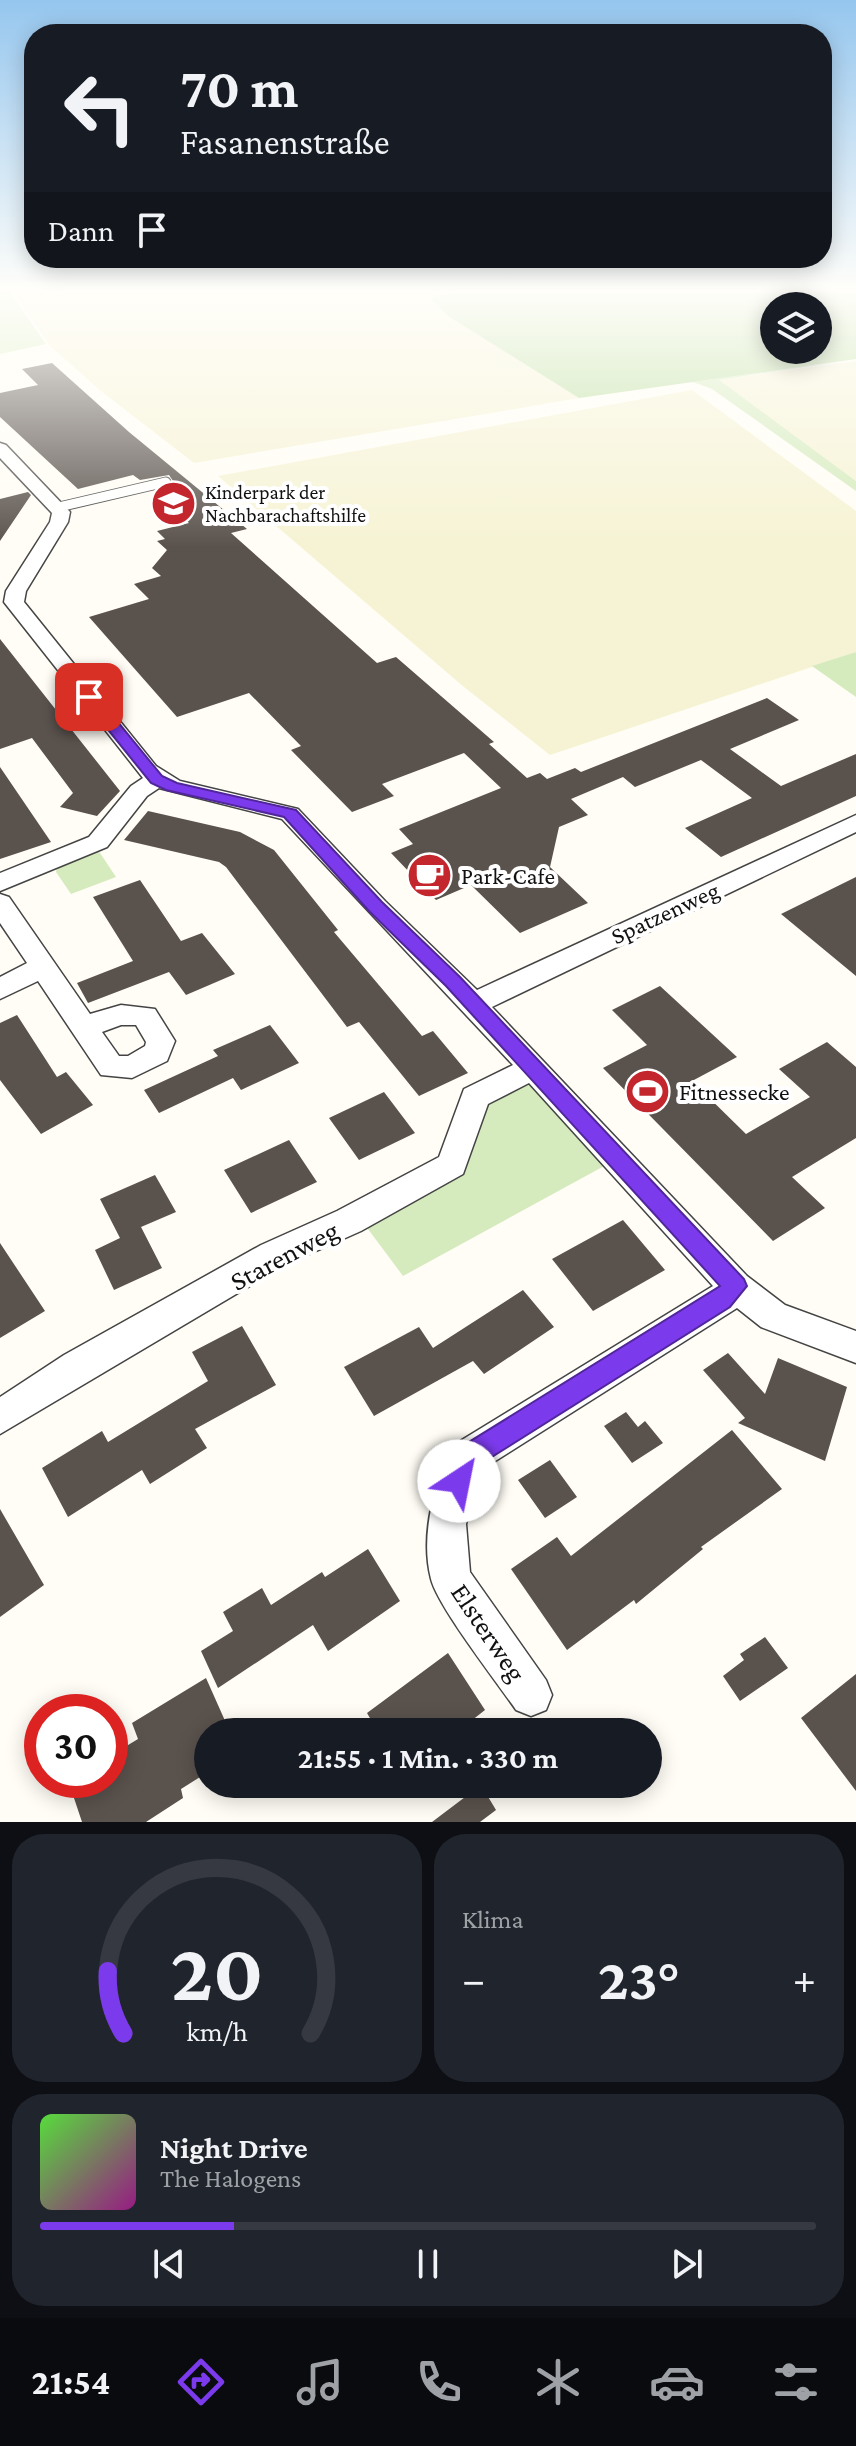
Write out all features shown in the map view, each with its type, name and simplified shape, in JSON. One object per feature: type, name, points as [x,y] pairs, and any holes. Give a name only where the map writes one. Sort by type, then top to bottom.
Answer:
[{"type":"street","points":[[0,448],[59,507],[59,522],[7,605],[157,779],[172,786],[290,814],[376,907],[411,937],[735,1286],[773,1316],[856,1347]]},
{"type":"street","points":[[0,478],[25,472]]},
{"type":"street","points":[[0,883],[98,842],[139,791],[157,779]]},
{"type":"street","name":"Spatzenweg","points":[[473,1004],[856,823]]},
{"type":"street","points":[[0,903],[85,1028]]},
{"type":"street","points":[[0,989],[43,966]]},
{"type":"street","name":"Starenweg","points":[[0,1417],[77,1367],[273,1255],[349,1221],[452,1165],[475,1097],[534,1068]]},
{"type":"street","name":"Elsterweg","points":[[531,1695],[451,1579],[447,1524],[465,1459],[722,1300],[735,1286]]},
{"type":"lane","points":[[59,507],[166,482]]},
{"type":"shaded area","points":[[85,377],[545,377],[579,398],[194,463]]},
{"type":"shaded area","points":[[740,377],[856,377],[856,481],[718,380]]},
{"type":"shaded area","points":[[692,390],[856,511],[856,652],[550,755],[464,687],[218,476]]},
{"type":"green space","points":[[545,377],[728,377],[579,398]]},
{"type":"green space","points":[[738,377],[719,380],[856,481],[856,491],[712,389],[693,382]]},
{"type":"green space","points":[[856,652],[856,697],[812,666]]},
{"type":"green space","points":[[96,847],[116,877],[71,894],[56,872],[58,863]]},
{"type":"green space","points":[[530,1081],[606,1165],[403,1276],[365,1225],[464,1171],[482,1104]]},
{"type":"building","points":[[30,377],[68,377],[247,529],[231,533],[377,663],[396,657],[494,742],[489,744],[527,778],[540,773],[547,779],[575,768],[581,772],[767,698],[799,720],[730,749],[781,786],[856,754],[856,796],[721,857],[685,828],[752,798],[701,760],[635,787],[623,777],[571,799],[588,815],[559,827],[550,867],[588,903],[520,933],[471,885],[436,900],[391,853],[413,844],[399,829],[501,788],[464,753],[382,784],[394,796],[352,812],[291,750],[301,746],[249,693],[177,717],[89,617],[149,599],[134,584],[161,576],[152,568],[167,550],[157,541],[165,539],[157,531],[189,523],[154,493],[172,487],[173,481],[169,475],[140,480],[133,475],[78,489],[0,417],[0,393],[38,385]]},
{"type":"building","points":[[28,492],[31,495],[0,541],[0,499]]},
{"type":"building","points":[[0,639],[120,791],[97,816],[60,807],[73,793],[32,738],[0,749]]},
{"type":"building","points":[[0,767],[51,842],[0,859]]},
{"type":"building","points":[[148,811],[240,832],[274,850],[338,930],[334,932],[422,1036],[433,1031],[468,1073],[419,1096],[359,1022],[347,1027],[226,867],[219,862],[124,840]]},
{"type":"building","points":[[856,877],[856,976],[781,914]]},
{"type":"building","points":[[140,880],[181,941],[202,933],[235,974],[186,995],[169,972],[88,1003],[77,983],[133,961],[93,897]]},
{"type":"building","points":[[660,986],[737,1057],[692,1081],[746,1134],[810,1097],[779,1069],[827,1042],[856,1067],[856,1138],[792,1177],[825,1208],[773,1241],[603,1068],[647,1045],[612,1010]]},
{"type":"building","points":[[17,1015],[57,1077],[66,1072],[93,1105],[41,1134],[0,1080],[0,1023]]},
{"type":"building","points":[[270,1025],[299,1063],[241,1090],[233,1078],[159,1113],[144,1090],[218,1056],[213,1050]]},
{"type":"building","points":[[384,1092],[415,1133],[359,1160],[329,1118]]},
{"type":"building","points":[[289,1140],[317,1182],[251,1213],[224,1170]]},
{"type":"building","points":[[155,1175],[176,1212],[141,1227],[162,1268],[114,1290],[95,1250],[120,1238],[100,1199]]},
{"type":"building","points":[[623,1220],[665,1270],[593,1311],[552,1259]]},
{"type":"building","points":[[0,1243],[45,1311],[0,1338]]},
{"type":"building","points":[[523,1290],[554,1327],[484,1374],[473,1361],[374,1416],[344,1367],[419,1327],[433,1348]]},
{"type":"building","points":[[242,1326],[276,1385],[195,1429],[207,1448],[150,1484],[142,1470],[68,1517],[42,1468],[102,1431],[108,1442],[208,1381],[192,1352]]},
{"type":"building","points":[[728,1353],[765,1394],[778,1358],[847,1387],[825,1461],[738,1423],[745,1418],[703,1370]]},
{"type":"building","points":[[626,1412],[638,1427],[645,1421],[663,1443],[632,1463],[604,1426]]},
{"type":"building","points":[[732,1430],[782,1489],[701,1547],[703,1549],[636,1604],[634,1600],[567,1650],[511,1569],[557,1537],[571,1556]]},
{"type":"building","points":[[550,1460],[577,1497],[545,1518],[518,1480]]},
{"type":"building","points":[[0,1509],[44,1585],[0,1617]]},
{"type":"building","points":[[368,1549],[400,1601],[328,1651],[313,1625],[218,1688],[201,1651],[233,1631],[223,1612],[262,1588],[271,1605],[322,1572],[325,1577]]},
{"type":"building","points":[[765,1637],[788,1668],[740,1701],[723,1676],[744,1660],[740,1654]]},
{"type":"building","points":[[448,1653],[485,1710],[475,1718],[370,1718],[367,1713]]},
{"type":"building","points":[[856,1674],[856,1791],[801,1718]]},
{"type":"building","points":[[206,1678],[224,1718],[194,1718],[194,1781],[181,1789],[183,1798],[146,1822],[82,1822],[74,1798],[128,1798],[128,1745],[138,1739],[132,1723]]},
{"type":"building","points":[[464,1798],[489,1798],[496,1810],[480,1822],[432,1822]]},
{"type":"place","name":"Kinderpark der Nachbarachaftshilfe","points":[[174,504]]},
{"type":"place","name":"Park-Cafe","points":[[430,876]]},
{"type":"place","name":"Fitnessecke","points":[[648,1092]]},
{"type":"route","points":[[89,697],[157,779],[172,786],[290,814],[376,907],[411,937],[735,1286],[722,1300],[465,1459],[459,1481]]}]
